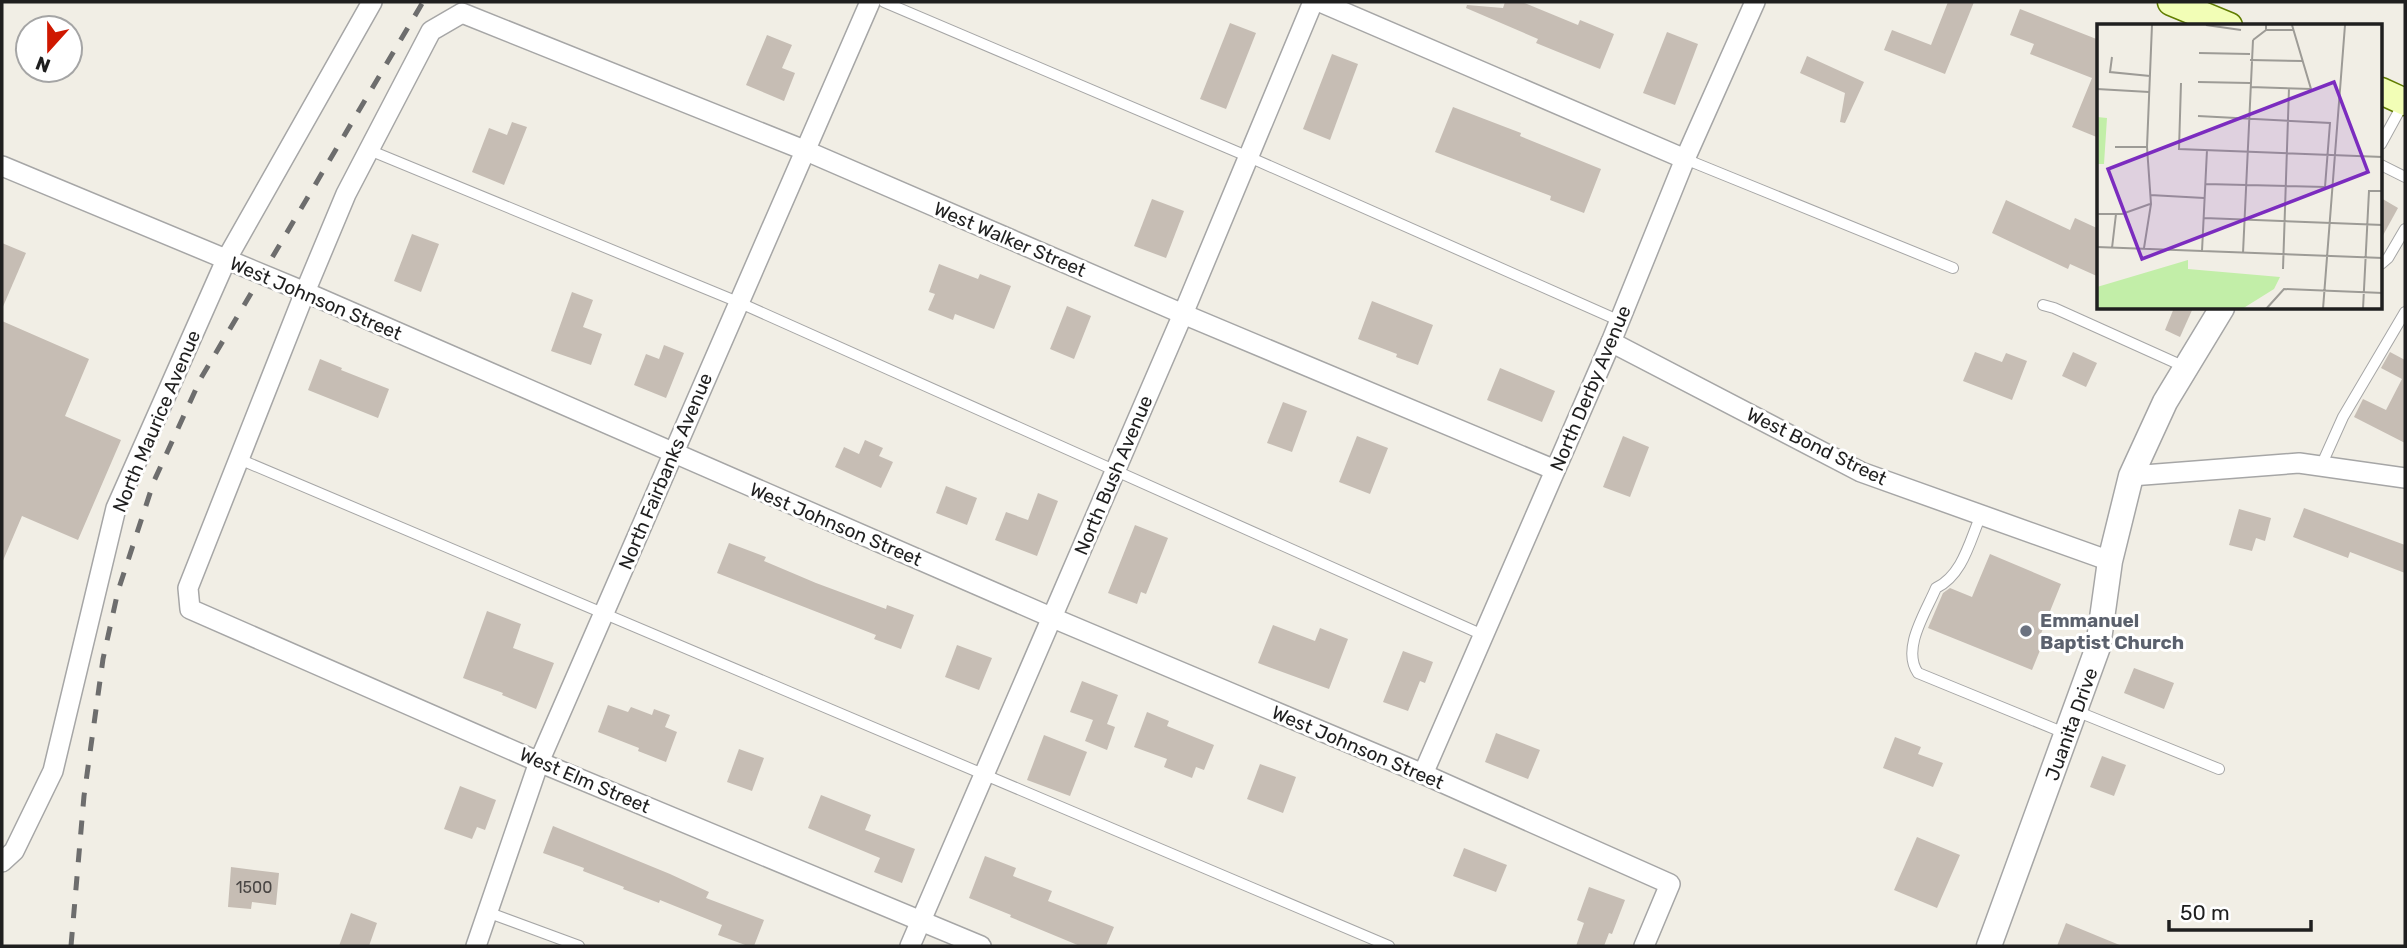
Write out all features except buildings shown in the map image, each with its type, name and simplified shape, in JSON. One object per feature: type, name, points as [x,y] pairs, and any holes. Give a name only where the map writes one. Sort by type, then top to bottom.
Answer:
[{"type":"main road","points":[[2171,2],[2224,24]]},
{"type":"street","name":"North Maurice Avenue","points":[[2,862],[14,851],[53,771],[116,508],[226,260],[372,2]]},
{"type":"street","name":"North Fairbanks Avenue","points":[[476,946],[539,762],[870,2]]},
{"type":"street","name":"North Bush Avenue","points":[[910,946],[1183,314],[1313,2]]},
{"type":"street","points":[[1320,2],[1685,159]]},
{"type":"street","name":"North Derby Avenue","points":[[1423,774],[1611,342],[1685,159],[1754,2]]},
{"type":"street","name":"West Walker Street","points":[[369,150],[431,30],[462,12],[804,150],[1183,314],[1555,470]]},
{"type":"street","points":[[239,459],[346,194],[369,150]]},
{"type":"street","name":"West Johnson Street","points":[[2,166],[305,292],[1053,618],[1423,774],[1670,884],[1644,946]]},
{"type":"street","name":"Juanita Drive","points":[[1989,946],[2098,647],[2110,561],[2131,476],[2165,402],[2221,310]]},
{"type":"street","name":"West Bond Street","points":[[1611,342],[1861,472],[2110,561]]},
{"type":"street","name":"West Elm Street","points":[[239,459],[188,588],[190,609],[539,762],[981,946]]},
{"type":"street","points":[[2131,476],[2299,463],[2405,478]]},
{"type":"lane","points":[[884,2],[1249,157],[1620,321]]},
{"type":"lane","points":[[2382,141],[2399,98]]},
{"type":"lane","points":[[369,150],[738,303],[1483,635]]},
{"type":"lane","points":[[1685,159],[1953,268]]},
{"type":"lane","points":[[2382,166],[2405,177]]},
{"type":"lane","points":[[2382,263],[2388,258],[2405,229]]},
{"type":"lane","points":[[2043,305],[2186,368]]},
{"type":"lane","points":[[2321,466],[2343,417],[2405,312]]},
{"type":"lane","points":[[239,459],[1389,946]]},
{"type":"lane","points":[[1981,514],[1955,575],[1936,588],[1911,652],[1913,666],[1918,673],[2219,769]]},
{"type":"lane","points":[[487,912],[579,946]]},
{"type":"railway","points":[[71,946],[84,796],[103,659],[118,591],[154,481],[201,378],[423,2]]},
{"type":"place","name":"Emmanuel Baptist Church","points":[[2026,631]]}]
